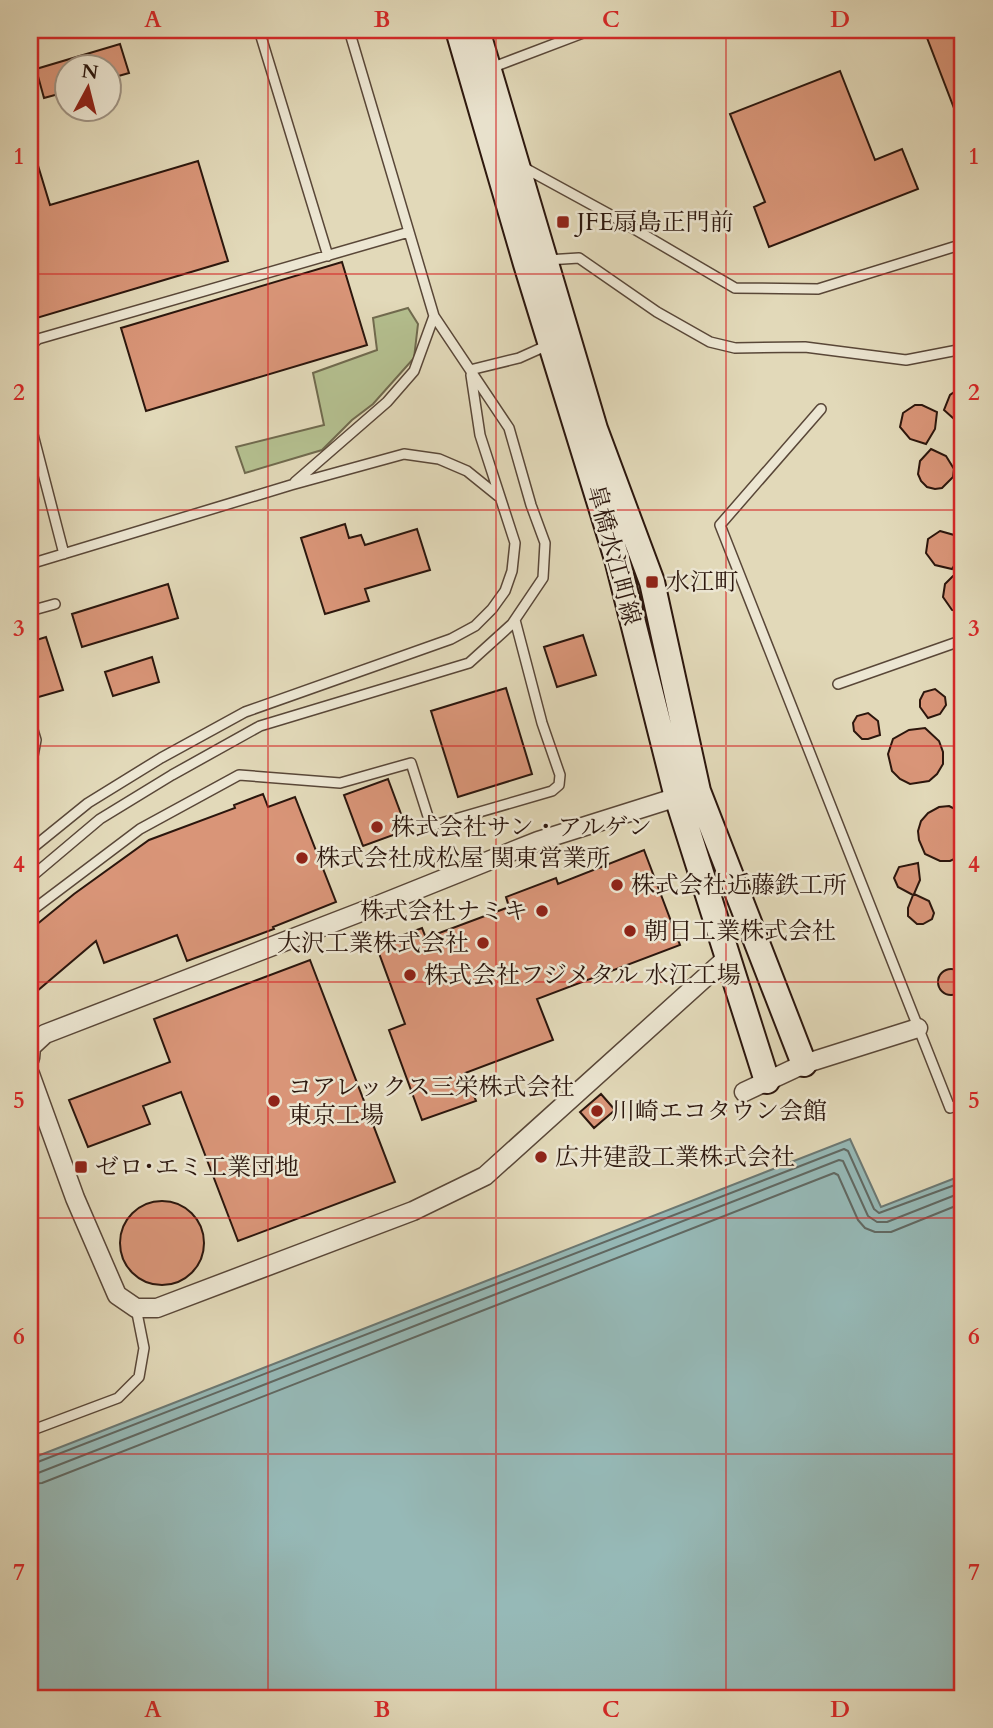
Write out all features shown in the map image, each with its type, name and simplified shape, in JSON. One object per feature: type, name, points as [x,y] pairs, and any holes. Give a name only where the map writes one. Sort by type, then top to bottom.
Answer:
[{"type":"street","name":"皐橋水江町線","points":[[458,30],[480,71],[516,163],[545,260],[560,343]]},
{"type":"street","name":"皐橋水江町線","points":[[477,30],[480,71],[560,343],[617,559],[687,794],[729,956],[767,1081]]},
{"type":"street","name":"皐橋水江町線","points":[[687,794],[804,1065]]},
{"type":"street","points":[[30,1058],[31,1047],[44,1034],[538,841],[687,794]]},
{"type":"street","points":[[30,1074],[75,1198],[117,1295],[136,1308],[157,1308],[413,1211],[485,1176],[729,956]]},
{"type":"street","points":[[744,1092],[804,1065],[918,1028]]},
{"type":"lane","points":[[258,30],[328,256]]},
{"type":"lane","points":[[30,878],[100,819],[260,726],[469,663],[515,620],[543,578],[545,543],[509,428],[434,316],[349,30]]},
{"type":"lane","points":[[480,71],[591,30]]},
{"type":"lane","points":[[516,163],[735,288],[818,289],[963,244]]},
{"type":"lane","points":[[30,346],[38,339],[409,232]]},
{"type":"lane","points":[[545,260],[579,258],[657,312],[710,342],[735,348],[805,347],[906,360],[963,349]]},
{"type":"lane","points":[[291,485],[387,402],[414,370],[434,316]]},
{"type":"lane","points":[[470,370],[519,358],[560,343]]},
{"type":"lane","points":[[30,850],[88,803],[161,758],[245,712],[450,639],[475,626],[492,609],[505,591],[512,571],[515,543],[480,435],[470,370]]},
{"type":"lane","points":[[821,409],[720,525],[950,1108],[963,1103]]},
{"type":"lane","points":[[30,423],[64,554]]},
{"type":"lane","points":[[30,564],[291,485],[404,454],[439,459],[467,471],[499,497]]},
{"type":"lane","points":[[30,611],[55,604]]},
{"type":"lane","points":[[30,912],[140,829],[239,775],[340,783],[411,763],[431,827],[551,791],[559,785],[560,775],[542,723],[515,620]]},
{"type":"lane","points":[[838,684],[963,640]]},
{"type":"lane","points":[[30,720],[36,740],[30,772]]},
{"type":"lane","points":[[30,1431],[118,1398],[139,1377],[145,1348],[136,1308]]},
{"type":"green space","points":[[408,308],[418,324],[414,358],[373,404],[352,420],[322,450],[245,473],[236,447],[324,425],[313,373],[377,350],[373,318]]},
{"type":"water","points":[[850,1139],[881,1207],[963,1175],[963,1698],[30,1698],[30,1459]]},
{"type":"building","points":[[924,30],[963,30],[963,129],[962,129]]},
{"type":"building","points":[[120,44],[129,73],[122,75],[122,52],[93,52]]},
{"type":"building","points":[[52,64],[52,96],[44,98],[36,69]]},
{"type":"building","points":[[840,71],[875,160],[902,149],[918,189],[769,247],[754,207],[765,202],[730,114]]},
{"type":"building","points":[[33,149],[50,205],[198,161],[228,261],[30,320],[30,150]]},
{"type":"building","points":[[342,262],[367,345],[146,411],[121,328]]},
{"type":"building","points":[[963,386],[963,427],[944,410],[950,395]]},
{"type":"building","points":[[915,405],[922,405],[937,412],[935,429],[926,444],[910,439],[900,427],[903,413]]},
{"type":"building","points":[[931,449],[946,456],[954,469],[953,477],[942,488],[927,487],[918,474],[920,461]]},
{"type":"building","points":[[345,524],[349,538],[361,535],[365,545],[417,529],[430,570],[365,589],[369,601],[325,614],[301,538]]},
{"type":"building","points":[[940,531],[954,535],[960,541],[961,555],[952,569],[935,565],[926,553],[928,539]]},
{"type":"building","points":[[953,576],[963,576],[963,613],[952,610],[943,597],[945,584]]},
{"type":"building","points":[[168,584],[178,618],[82,647],[72,614]]},
{"type":"building","points":[[583,635],[596,675],[557,687],[544,647]]},
{"type":"building","points":[[46,637],[63,690],[35,698],[30,681],[30,642]]},
{"type":"building","points":[[152,657],[159,682],[113,696],[105,672]]},
{"type":"building","points":[[506,688],[532,774],[458,797],[431,711]]},
{"type":"building","points":[[935,689],[945,697],[946,705],[940,714],[928,718],[920,707],[920,700],[924,692]]},
{"type":"building","points":[[868,713],[878,721],[880,735],[862,739],[854,731],[853,723],[857,716]]},
{"type":"building","points":[[925,728],[939,741],[943,764],[929,781],[910,784],[892,771],[888,754],[893,739],[909,730]]},
{"type":"building","points":[[388,779],[407,830],[363,846],[344,795]]},
{"type":"building","points":[[263,794],[268,807],[295,797],[336,902],[273,927],[274,929],[187,961],[177,935],[104,963],[96,941],[30,997],[30,930],[74,894],[149,840],[235,808],[234,805]]},
{"type":"building","points":[[949,806],[963,813],[963,855],[950,861],[940,861],[925,854],[918,831],[921,821],[928,813],[939,807]]},
{"type":"building","points":[[644,850],[680,945],[537,999],[553,1040],[465,1073],[476,1101],[422,1120],[389,1030],[405,1024],[376,945],[422,928],[426,938],[509,907],[506,897],[556,878],[558,884]]},
{"type":"building","points":[[918,863],[920,880],[914,894],[929,901],[934,913],[932,919],[923,924],[917,924],[908,916],[913,895],[898,887],[894,878],[899,867]]},
{"type":"building","name":"コアレックス三栄株式会社 東京工場","points":[[310,960],[395,1182],[238,1241],[181,1092],[143,1106],[150,1124],[88,1147],[69,1100],[170,1062],[154,1019]]},
{"type":"building","points":[[951,969],[960,973],[964,982],[960,991],[951,995],[942,991],[938,982],[942,973]]},
{"type":"building","name":"川崎エコタウン会館","points":[[601,1094],[615,1110],[594,1128],[580,1112]]},
{"type":"building","points":[[162,1201],[178,1204],[192,1213],[201,1227],[204,1243],[201,1259],[192,1273],[178,1282],[162,1285],[146,1282],[132,1273],[123,1259],[120,1243],[123,1227],[132,1213],[146,1204]]},
{"type":"place","name":"JFE扇島正門前","points":[[563,222]]},
{"type":"place","name":"水江町","points":[[652,582]]},
{"type":"place","name":"株式会社サン・アルゲン","points":[[377,827]]},
{"type":"place","name":"株式会社成松屋 関東営業所","points":[[302,858]]},
{"type":"place","name":"株式会社近藤鉄工所","points":[[617,885]]},
{"type":"place","name":"株式会社ナミキ","points":[[542,911]]},
{"type":"place","name":"朝日工業株式会社","points":[[630,931]]},
{"type":"place","name":"大沢工業株式会社","points":[[483,943]]},
{"type":"place","name":"株式会社フジメタル 水江工場","points":[[410,975]]},
{"type":"place","name":"コアレックス三栄株式会社 東京工場","points":[[274,1101]]},
{"type":"place","name":"川崎エコタウン会館","points":[[597,1111]]},
{"type":"place","name":"広井建設工業株式会社","points":[[541,1157]]},
{"type":"place","name":"ゼロ･エミ工業団地","points":[[81,1167]]}]
